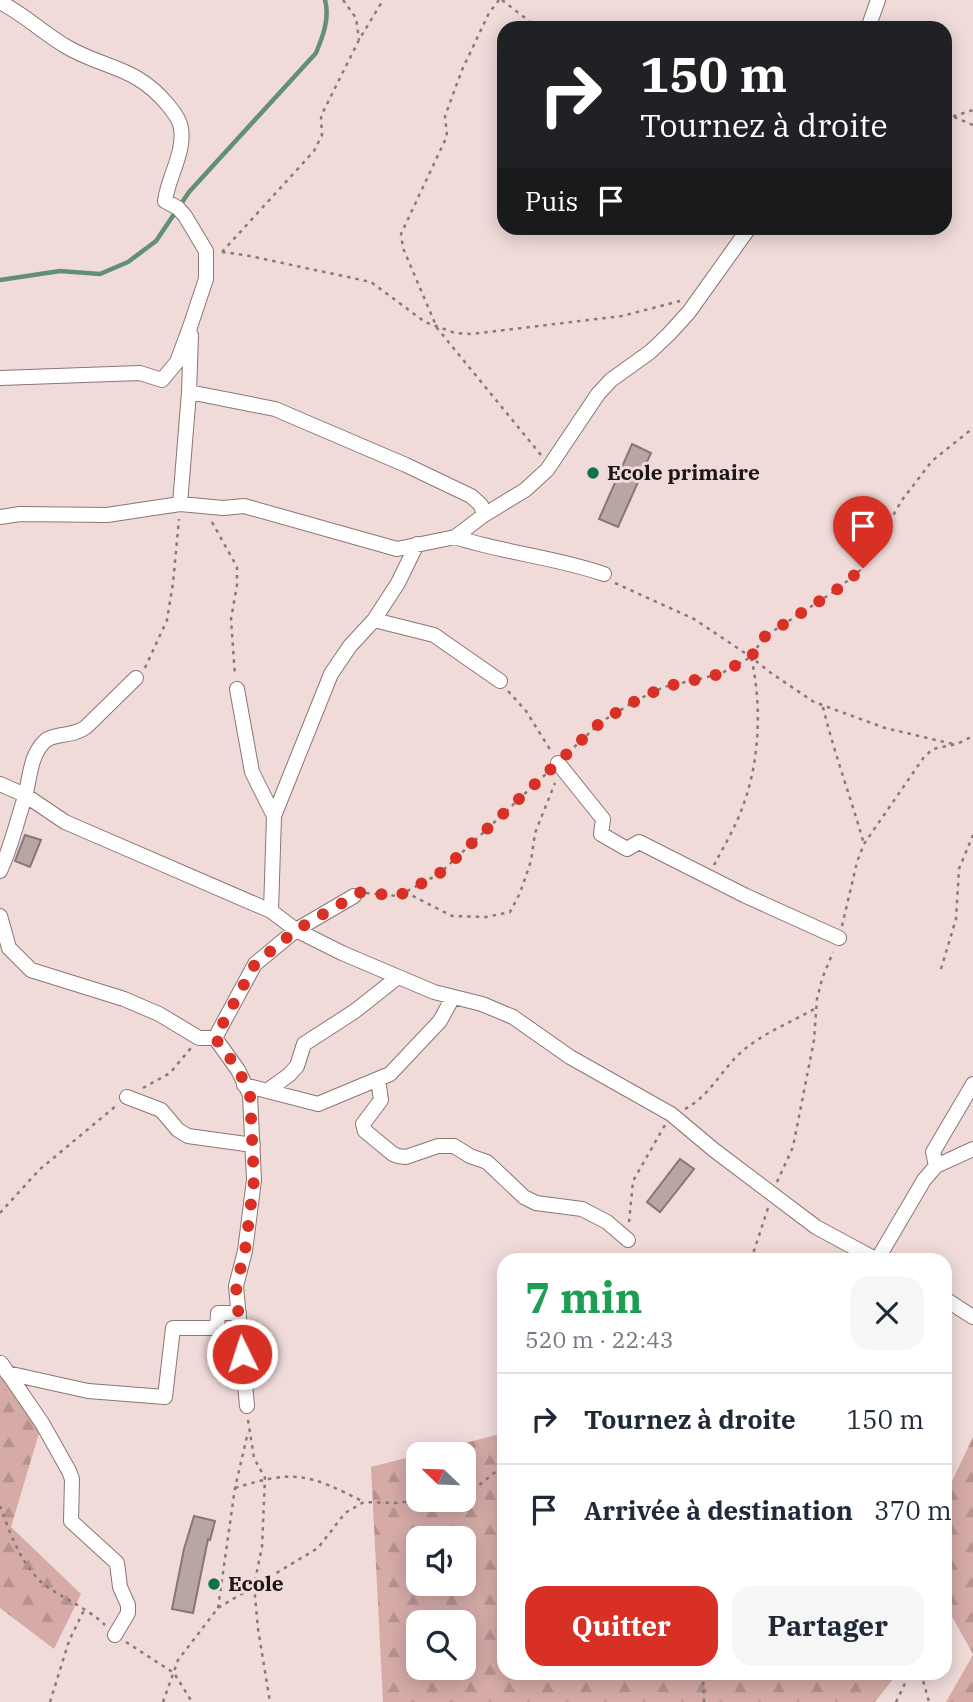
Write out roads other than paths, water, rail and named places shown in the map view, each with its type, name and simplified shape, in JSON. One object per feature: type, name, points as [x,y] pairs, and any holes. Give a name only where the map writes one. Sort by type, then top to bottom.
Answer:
[{"type":"street","points":[[870,21],[878,0]]},
{"type":"street","points":[[0,2],[23,14],[46,35],[70,50],[131,74],[158,92],[174,112],[181,127],[179,156],[165,201],[178,208],[185,216],[206,251],[206,279],[190,327],[177,362],[162,380],[140,373],[0,378]]},
{"type":"street","points":[[455,537],[525,490],[547,471],[597,394],[669,334],[689,312],[707,284],[746,235]]},
{"type":"street","points":[[180,504],[189,392],[190,327]]},
{"type":"street","points":[[189,392],[275,410],[406,465],[471,496],[481,505],[484,515]]},
{"type":"street","points":[[0,517],[20,514],[107,515],[180,504],[223,508],[244,506],[397,549],[455,537],[604,574]]},
{"type":"street","points":[[271,911],[274,816],[331,674],[350,646],[374,620],[398,583],[417,544]]},
{"type":"street","points":[[374,620],[434,635],[500,681]]},
{"type":"street","points":[[0,870],[35,755],[45,741],[52,737],[77,733],[136,678]]},
{"type":"street","points":[[237,689],[251,772],[274,816]]},
{"type":"street","points":[[558,763],[603,819],[601,834],[627,849],[639,842],[746,896],[839,938]]},
{"type":"street","points":[[0,784],[25,795],[65,822],[271,911],[296,930],[398,977],[513,1017],[570,1057],[671,1114],[714,1150],[851,1253]]},
{"type":"street","points":[[215,1038],[255,964],[296,930],[354,896]]},
{"type":"street","points":[[0,916],[9,948],[30,970],[124,999],[159,1013],[200,1038],[215,1038]]},
{"type":"street","points":[[268,1090],[297,1066],[304,1044],[355,1011],[398,977]]},
{"type":"street","points":[[244,1085],[318,1104],[378,1079],[390,1073],[433,1030],[446,1013],[453,997]]},
{"type":"street","points":[[215,1038],[238,1069],[250,1095],[254,1180],[245,1251],[236,1286],[247,1406]]},
{"type":"street","points":[[378,1079],[381,1100],[363,1124],[365,1131],[393,1154],[406,1157],[438,1146],[454,1146],[487,1162],[524,1198],[536,1203],[582,1209],[607,1222],[628,1240]]},
{"type":"street","points":[[936,1166],[933,1152],[973,1084]]},
{"type":"street","points":[[127,1097],[166,1113],[178,1130],[188,1136],[253,1145]]},
{"type":"street","points":[[881,1253],[924,1180],[936,1166],[973,1149]]},
{"type":"street","points":[[952,1304],[973,1317]]},
{"type":"street","points":[[4,1368],[88,1391],[165,1397],[173,1328],[217,1328],[218,1314],[239,1313]]},
{"type":"street","points":[[4,1368],[42,1423],[69,1471],[72,1479],[71,1521],[117,1563],[120,1587],[128,1605],[128,1613],[115,1635]]},
{"type":"waterway","points":[[0,280],[60,271],[100,274],[128,262],[156,241],[189,192],[316,53],[326,20],[325,0]]},
{"type":"place","name":"Ecole primaire","points":[[593,473]]},
{"type":"place","name":"Ecole","points":[[214,1584]]}]
